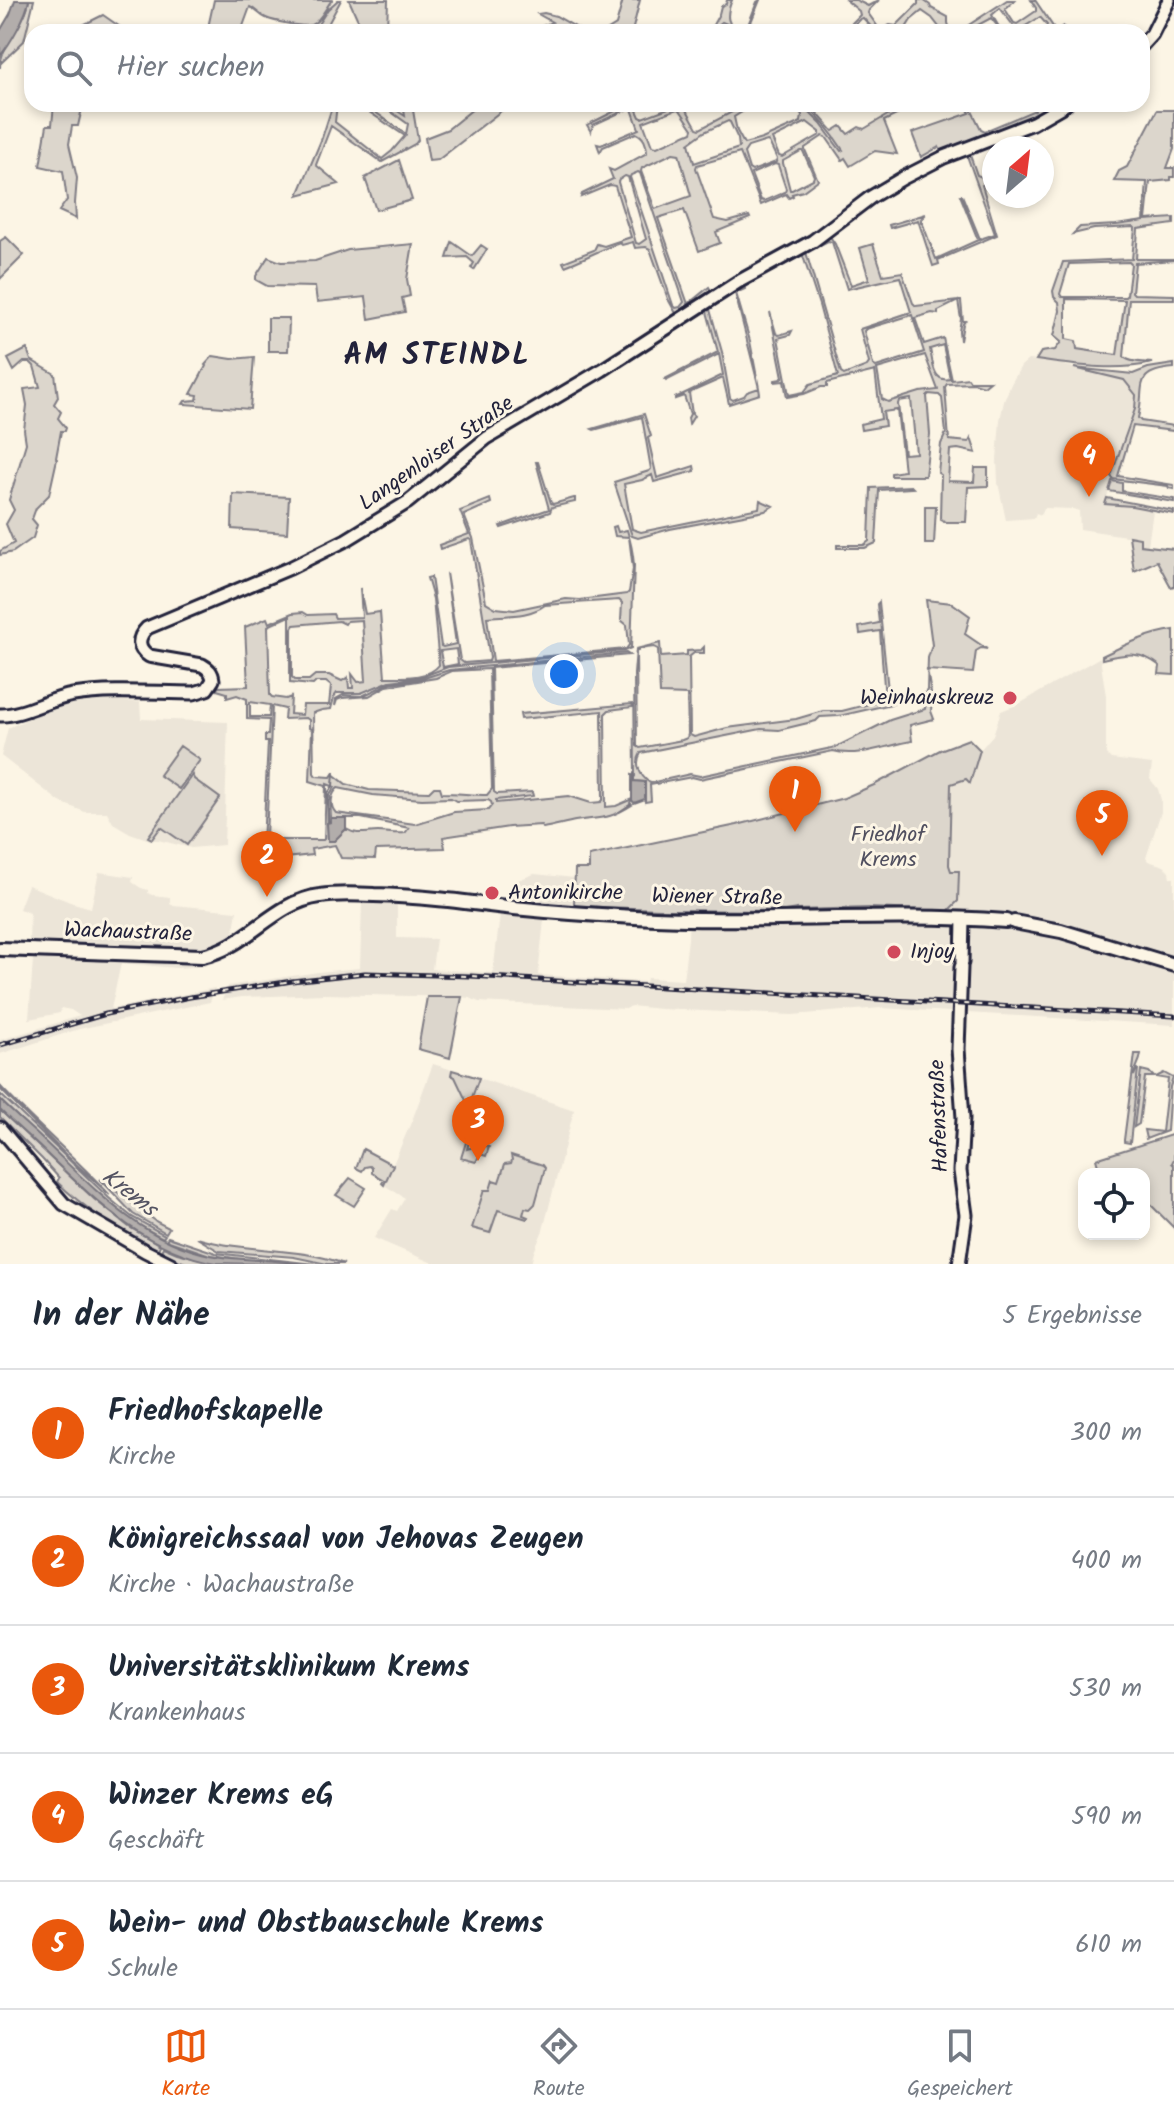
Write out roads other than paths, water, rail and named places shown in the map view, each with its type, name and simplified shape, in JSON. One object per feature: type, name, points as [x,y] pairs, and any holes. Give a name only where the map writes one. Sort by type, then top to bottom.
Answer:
[{"type":"main road","name":"Wiener Straße","points":[[333,895],[422,897],[531,910],[645,917],[899,917],[1010,921],[1070,933],[1174,965]]},
{"type":"main road","name":"Wachaustraße","points":[[0,949],[202,956],[233,945],[290,904],[333,895]]},
{"type":"street","points":[[1150,36],[1169,0]]},
{"type":"street","name":"Langenloiser Straße","points":[[0,715],[14,714],[53,699],[85,693],[194,693],[207,689],[213,680],[212,674],[202,665],[149,656],[142,652],[140,639],[147,628],[290,568],[346,540],[408,502],[487,438],[602,370],[738,282],[813,241],[871,197],[944,157],[1033,123],[1052,112]]},
{"type":"street","name":"Hafenstraße","points":[[959,1264],[966,1215],[960,1171],[963,1118],[958,1049],[963,919]]},
{"type":"street","points":[[0,1128],[64,1204],[171,1264]]},
{"type":"waterway","points":[[329,822],[328,793],[333,786],[334,772]]},
{"type":"waterway","points":[[634,773],[634,781]]},
{"type":"waterway","points":[[619,812],[631,804]]},
{"type":"railway","points":[[0,1045],[106,1014],[190,997],[365,973],[470,976],[1174,1016]]},
{"type":"place","name":"Winzer Krems eG","points":[[1089,497]]},
{"type":"place","name":"Weinhauskreuz","points":[[1010,698]]},
{"type":"place","name":"Friedhofskapelle","points":[[795,832]]},
{"type":"place","name":"Wein- und Obstbauschule Krems","points":[[1102,856]]},
{"type":"place","name":"Antonikirche","points":[[492,893]]},
{"type":"place","name":"Königreichssaal von Jehovas Zeugen","points":[[267,897]]},
{"type":"place","name":"Injoy","points":[[894,952]]},
{"type":"place","name":"Universitätsklinikum Krems","points":[[478,1161]]},
{"type":"district","name":"AM STEINDL","points":[[437,356]]},
{"type":"park label","name":"Friedhof Krems","points":[[888,848]]},
{"type":"water label","name":"Krems","points":[[129,1193]]}]
